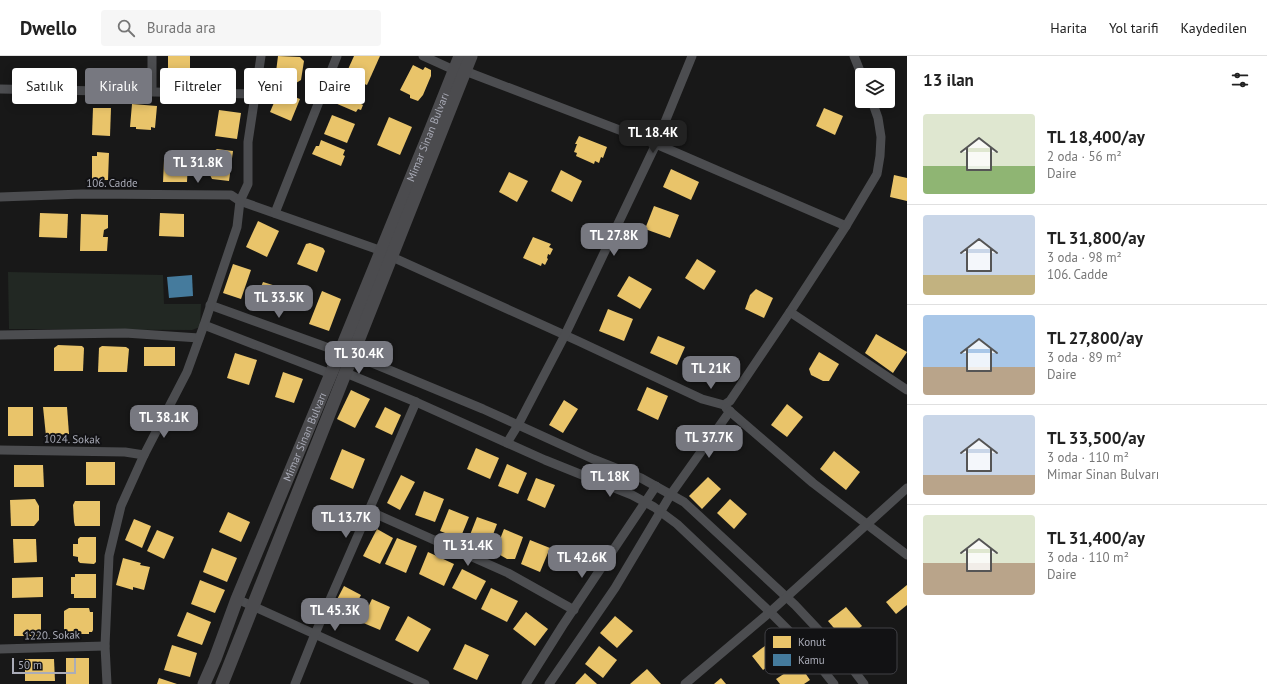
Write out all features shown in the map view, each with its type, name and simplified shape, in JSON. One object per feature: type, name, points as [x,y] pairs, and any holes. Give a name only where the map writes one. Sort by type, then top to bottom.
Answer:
[{"type":"main road","name":"Mimar Sinan Bulvarı","points":[[460,56],[460,70]]},
{"type":"main road","name":"Mimar Sinan Bulvarı","points":[[204,684],[215,659],[237,599],[340,352],[386,254],[460,70],[471,56]]},
{"type":"main road","name":"Mimar Sinan Bulvarı","points":[[222,684],[353,355],[386,254]]},
{"type":"street","points":[[152,56],[152,68]]},
{"type":"street","points":[[259,68],[261,56]]},
{"type":"street","points":[[275,214],[337,56]]},
{"type":"street","points":[[423,56],[656,144],[846,226]]},
{"type":"street","points":[[507,443],[565,335],[656,144],[692,56]]},
{"type":"street","points":[[854,56],[859,68]]},
{"type":"street","points":[[0,88],[85,90]]},
{"type":"street","points":[[152,91],[244,94]]},
{"type":"street","points":[[107,684],[105,646],[109,556],[121,506],[144,455],[187,372],[238,227],[240,201],[248,184],[248,142],[254,104]]},
{"type":"street","points":[[549,684],[615,588],[671,494],[727,408],[730,401],[846,226],[877,174],[881,137],[878,118],[874,108]]},
{"type":"street","name":"106. Cadde","points":[[0,197],[82,194],[230,195],[240,201],[386,254],[702,399],[727,408]]},
{"type":"street","points":[[210,305],[340,352]]},
{"type":"street","points":[[790,312],[907,390]]},
{"type":"street","points":[[204,325],[331,374]]},
{"type":"street","points":[[0,335],[125,333],[199,338]]},
{"type":"street","points":[[353,355],[483,409],[671,494],[684,502],[787,597],[816,628]]},
{"type":"street","points":[[346,373],[645,502],[677,524],[786,628]]},
{"type":"street","points":[[295,684],[315,634],[416,402]]},
{"type":"street","points":[[727,408],[813,483],[907,555]]},
{"type":"street","name":"1024. Sokak","points":[[0,450],[125,452],[144,455]]},
{"type":"street","points":[[526,684],[656,486]]},
{"type":"street","points":[[685,684],[787,597],[907,488]]},
{"type":"street","points":[[369,511],[508,573],[574,610]]},
{"type":"street","points":[[237,599],[425,684]]},
{"type":"street","name":"1220. Sokak","points":[[0,649],[105,646]]},
{"type":"street","points":[[826,674],[834,684]]},
{"type":"street","points":[[856,674],[864,684]]},
{"type":"shaded area","points":[[8,272],[163,275],[164,304],[201,304],[200,327],[192,330],[9,329]]},
{"type":"building: Konut","points":[[168,56],[190,56],[190,68],[168,68]]},
{"type":"building: Konut","points":[[278,56],[300,57],[304,61],[301,80],[297,82],[297,68],[276,68]]},
{"type":"building: Konut","points":[[354,56],[380,56],[367,85],[365,84],[365,68],[349,68]]},
{"type":"building: Konut","points":[[413,65],[423,70],[425,67],[431,70],[431,76],[423,95],[418,101],[410,98],[410,95],[400,90]]},
{"type":"building: Konut","points":[[297,98],[300,99],[291,121],[270,112],[273,104],[297,104]]},
{"type":"building: Konut","points":[[132,104],[157,106],[155,128],[151,127],[151,130],[130,127]]},
{"type":"building: Konut","points":[[337,104],[363,105],[361,110],[358,109],[356,112]]},
{"type":"building: Konut","points":[[93,108],[111,108],[110,136],[92,135]]},
{"type":"building: Konut","points":[[824,108],[843,116],[835,135],[816,126]]},
{"type":"building: Konut","points":[[219,110],[241,113],[237,139],[215,136]]},
{"type":"building: Konut","points":[[332,115],[355,124],[347,143],[324,134]]},
{"type":"building: Konut","points":[[389,117],[412,127],[400,155],[377,145]]},
{"type":"building: Konut","points":[[579,136],[607,147],[603,158],[601,157],[599,163],[595,161],[594,164],[576,156],[577,153],[574,152],[577,144],[575,144]]},
{"type":"building: Konut","points":[[321,140],[345,150],[343,155],[345,156],[341,166],[312,154],[316,146],[319,146]]},
{"type":"building: Konut","points":[[217,149],[233,151],[229,181],[212,179],[209,173],[211,153]]},
{"type":"building: Konut","points":[[97,152],[109,153],[108,180],[92,180],[92,156],[97,156]]},
{"type":"building: Konut","points":[[168,158],[183,158],[182,161],[188,161],[187,182],[163,182],[164,160],[169,160]]},
{"type":"building: Konut","points":[[671,169],[699,182],[691,200],[663,187]]},
{"type":"building: Konut","points":[[561,170],[582,181],[572,202],[551,191]]},
{"type":"building: Konut","points":[[509,172],[528,181],[517,202],[499,192]]},
{"type":"building: Konut","points":[[894,175],[907,178],[907,201],[890,197]]},
{"type":"building: Konut","points":[[654,206],[679,215],[670,238],[645,229]]},
{"type":"building: Konut","points":[[40,213],[68,214],[67,238],[39,237]]},
{"type":"building: Konut","points":[[160,213],[184,214],[184,237],[159,236]]},
{"type":"building: Konut","points":[[81,214],[108,215],[108,228],[104,230],[103,237],[108,237],[107,251],[80,251]]},
{"type":"building: Konut","points":[[258,221],[279,231],[267,257],[246,247]]},
{"type":"building: Konut","points":[[533,237],[551,244],[549,247],[553,249],[550,255],[548,254],[548,259],[545,265],[542,263],[541,266],[523,258]]},
{"type":"building: Konut","points":[[310,243],[323,248],[325,251],[317,272],[297,264],[306,244]]},
{"type":"building: Konut","points":[[697,259],[716,271],[704,290],[685,278]]},
{"type":"building: Konut","points":[[233,264],[251,270],[241,299],[223,293]]},
{"type":"building: Konut","points":[[629,276],[652,289],[640,309],[617,296]]},
{"type":"building: Konut","points":[[263,282],[276,286],[280,291],[271,311],[253,306]]},
{"type":"building: Konut","points":[[756,289],[773,298],[764,318],[745,309],[750,295]]},
{"type":"building: Konut","points":[[322,291],[341,299],[329,331],[309,324]]},
{"type":"building: Konut","points":[[608,309],[633,319],[624,341],[599,331]]},
{"type":"building: Konut","points":[[876,334],[907,352],[893,373],[865,353]]},
{"type":"building: Konut","points":[[658,336],[685,347],[677,365],[650,353]]},
{"type":"building: Konut","points":[[58,345],[82,346],[84,348],[83,371],[54,371],[54,348]]},
{"type":"building: Konut","points":[[102,346],[126,347],[129,349],[127,372],[98,372],[99,348]]},
{"type":"building: Konut","points":[[144,347],[175,347],[175,366],[144,366]]},
{"type":"building: Konut","points":[[819,352],[839,364],[829,381],[823,381],[811,375],[809,369]]},
{"type":"building: Konut","points":[[235,353],[257,360],[249,385],[227,378]]},
{"type":"building: Konut","points":[[283,372],[303,379],[294,403],[275,397]]},
{"type":"building: Konut","points":[[647,387],[668,396],[658,420],[637,410]]},
{"type":"building: Konut","points":[[351,390],[370,399],[355,428],[337,419]]},
{"type":"building: Konut","points":[[564,400],[578,409],[563,433],[549,425]]},
{"type":"building: Konut","points":[[787,404],[803,417],[787,437],[771,425]]},
{"type":"building: Konut","points":[[8,407],[33,407],[33,436],[8,436]]},
{"type":"building: Konut","points":[[43,407],[67,407],[69,434],[46,436]]},
{"type":"building: Konut","points":[[385,407],[401,415],[392,435],[375,427]]},
{"type":"building: Konut","points":[[476,448],[499,458],[490,479],[467,469]]},
{"type":"building: Konut","points":[[342,449],[365,459],[353,489],[330,479]]},
{"type":"building: Konut","points":[[834,451],[860,472],[846,490],[820,469]]},
{"type":"building: Konut","points":[[86,462],[115,462],[115,485],[86,485]]},
{"type":"building: Konut","points":[[507,464],[527,473],[518,494],[498,486]]},
{"type":"building: Konut","points":[[14,465],[43,465],[44,487],[14,487]]},
{"type":"building: Konut","points":[[401,475],[415,482],[400,510],[387,503]]},
{"type":"building: Konut","points":[[708,477],[721,489],[702,509],[689,496]]},
{"type":"building: Konut","points":[[536,478],[555,485],[545,508],[527,500]]},
{"type":"building: Konut","points":[[424,491],[444,499],[435,522],[415,515]]},
{"type":"building: Konut","points":[[35,499],[39,506],[39,520],[34,526],[11,526],[10,500]]},
{"type":"building: Konut","points":[[730,499],[747,514],[734,529],[717,513]]},
{"type":"building: Konut","points":[[75,501],[100,501],[100,526],[75,526],[73,505]]},
{"type":"building: Konut","points":[[449,509],[469,517],[460,539],[440,531]]},
{"type":"building: Konut","points":[[228,512],[250,522],[241,542],[219,532]]},
{"type":"building: Konut","points":[[477,517],[497,524],[488,548],[468,540]]},
{"type":"building: Konut","points":[[134,519],[151,526],[142,548],[125,540]]},
{"type":"building: Konut","points":[[377,529],[393,538],[380,564],[363,556]]},
{"type":"building: Konut","points":[[504,529],[523,537],[515,559],[507,559],[495,552]]},
{"type":"building: Konut","points":[[157,530],[174,537],[164,559],[147,551]]},
{"type":"building: Konut","points":[[80,537],[96,537],[96,562],[94,564],[80,563],[78,561],[78,557],[73,556],[73,544],[78,544],[78,539]]},
{"type":"building: Konut","points":[[397,538],[417,546],[406,573],[385,564]]},
{"type":"building: Konut","points":[[13,539],[36,539],[37,562],[14,563]]},
{"type":"building: Konut","points":[[530,540],[550,548],[540,572],[521,564]]},
{"type":"building: Konut","points":[[212,548],[237,558],[227,582],[203,572]]},
{"type":"building: Konut","points":[[428,552],[454,564],[444,586],[419,574]]},
{"type":"building: Konut","points":[[123,558],[141,563],[140,565],[150,567],[144,590],[133,587],[133,590],[116,585]]},
{"type":"building: Konut","points":[[462,569],[486,581],[476,600],[452,588]]},
{"type":"building: Konut","points":[[75,574],[96,574],[96,598],[74,598],[74,594],[71,594],[71,577],[75,577]]},
{"type":"building: Konut","points":[[43,577],[43,597],[12,598],[12,578]]},
{"type":"building: Konut","points":[[200,580],[225,590],[215,613],[191,604]]},
{"type":"building: Konut","points":[[907,585],[907,605],[896,614],[886,602]]},
{"type":"building: Konut","points":[[344,586],[361,595],[349,618],[332,609]]},
{"type":"building: Konut","points":[[491,588],[518,601],[507,622],[481,609]]},
{"type":"building: Konut","points":[[372,599],[390,607],[380,630],[361,622]]},
{"type":"building: Konut","points":[[846,607],[862,626],[859,628],[834,628],[828,621]]},
{"type":"building: Konut","points":[[69,608],[89,608],[90,612],[93,612],[92,632],[89,632],[89,634],[64,634],[64,611]]},
{"type":"building: Konut","points":[[187,612],[211,622],[202,645],[177,636]]},
{"type":"building: Konut","points":[[526,612],[548,629],[535,646],[513,629]]},
{"type":"building: Konut","points":[[14,614],[41,614],[41,636],[14,636]]},
{"type":"building: Konut","points":[[408,616],[431,629],[418,652],[395,640]]},
{"type":"building: Konut","points":[[615,616],[633,631],[617,648],[600,633]]},
{"type":"building: Konut","points":[[465,644],[489,655],[477,680],[453,669]]},
{"type":"building: Konut","points":[[172,645],[197,653],[190,677],[164,670]]},
{"type":"building: Konut","points":[[599,646],[617,660],[603,678],[585,664]]},
{"type":"building: Konut","points":[[765,646],[765,668],[763,670],[752,656]]},
{"type":"building: Konut","points":[[66,658],[89,658],[89,684],[66,684]]},
{"type":"building: Konut","points":[[25,659],[54,659],[55,681],[25,681]]},
{"type":"building: Konut","points":[[647,669],[661,684],[630,684]]},
{"type":"building: Konut","points":[[585,673],[597,684],[575,684]]},
{"type":"building: Konut","points":[[784,674],[806,674],[810,680],[804,684],[780,684],[776,679]]},
{"type":"building: Konut","points":[[159,678],[177,684],[157,684]]},
{"type":"building: Konut","points":[[721,678],[726,684],[714,684]]},
{"type":"building: Kamu","points":[[192,275],[193,296],[169,298],[167,277]]}]
